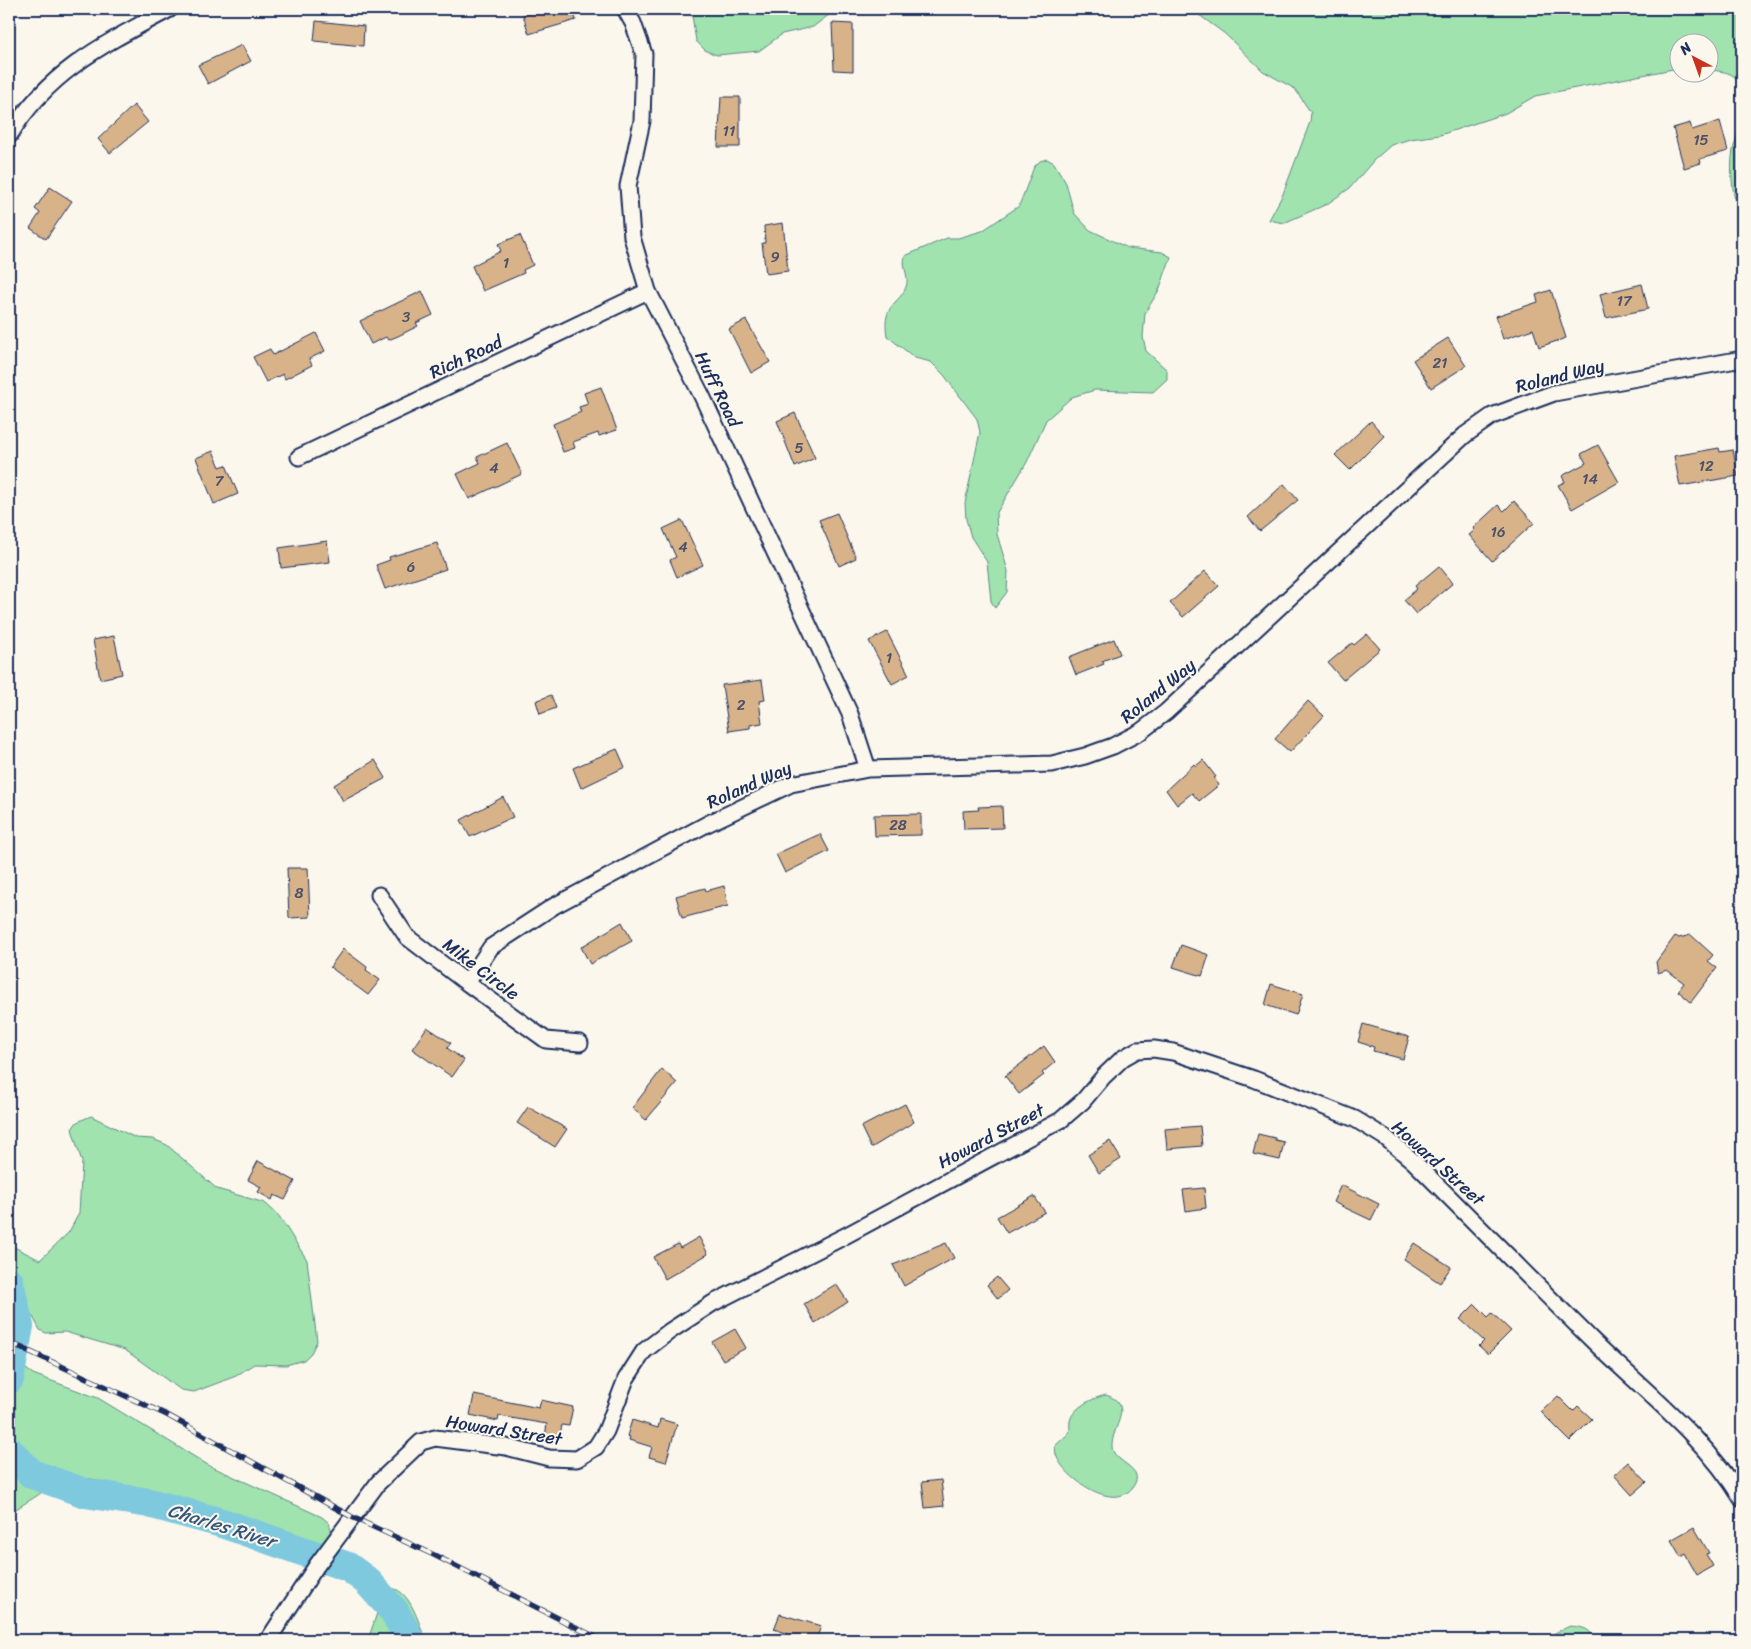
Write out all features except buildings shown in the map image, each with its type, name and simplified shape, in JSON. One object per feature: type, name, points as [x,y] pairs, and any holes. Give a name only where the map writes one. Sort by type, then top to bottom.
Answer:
[{"type":"street","points":[[9,136],[38,98],[66,70],[97,48],[170,9]]},
{"type":"street","name":"Huff Road","points":[[625,9],[633,23],[644,54],[642,121],[628,186],[632,237],[648,291],[702,396],[850,714],[868,769]]},
{"type":"street","name":"Rich Road","points":[[299,457],[648,291]]},
{"type":"street","name":"Roland Way","points":[[467,983],[491,947],[554,906],[631,864],[791,784],[868,769],[1052,764],[1086,756],[1113,746],[1140,732],[1166,712],[1465,435],[1492,416],[1554,393],[1742,359]]},
{"type":"street","name":"Mike Circle","points":[[379,894],[408,937],[467,983],[546,1040],[580,1043]]},
{"type":"street","name":"Howard Street","points":[[268,1640],[317,1565],[378,1483],[421,1442],[435,1438],[506,1447],[549,1458],[577,1459],[596,1447],[606,1431],[626,1379],[644,1351],[670,1331],[713,1303],[1038,1133],[1075,1107],[1123,1058],[1137,1050],[1154,1049],[1173,1052],[1254,1079],[1355,1119],[1386,1138],[1413,1161],[1592,1340],[1678,1420],[1707,1451],[1742,1499]]},
{"type":"green space","points":[[691,9],[831,9],[830,14],[813,27],[782,34],[759,51],[717,55],[706,51],[696,41]]},
{"type":"green space","points":[[1191,9],[1742,9],[1742,100],[1737,80],[1729,74],[1718,71],[1718,32],[1668,32],[1668,70],[1535,96],[1506,113],[1440,135],[1410,139],[1391,145],[1374,160],[1350,188],[1327,204],[1284,223],[1269,220],[1283,194],[1310,122],[1311,113],[1295,89],[1263,71],[1225,34]]},
{"type":"green space","points":[[1742,123],[1742,222],[1734,196],[1731,167],[1733,150]]},
{"type":"green space","points":[[1047,159],[1054,163],[1066,183],[1074,213],[1090,230],[1128,248],[1162,252],[1171,257],[1159,290],[1145,313],[1143,337],[1146,351],[1167,370],[1167,379],[1153,392],[1095,390],[1072,397],[1046,420],[1027,462],[996,514],[997,534],[1008,571],[1007,592],[995,608],[991,601],[987,562],[971,537],[966,519],[965,503],[980,432],[977,419],[944,375],[931,362],[915,358],[887,336],[887,316],[893,304],[905,290],[907,276],[904,263],[905,256],[947,238],[958,238],[982,231],[1019,206],[1034,167],[1040,161]]},
{"type":"green space","points":[[91,1116],[136,1138],[153,1139],[167,1145],[217,1189],[265,1203],[279,1216],[307,1260],[317,1341],[311,1353],[304,1360],[286,1365],[254,1364],[236,1376],[194,1392],[181,1390],[125,1350],[65,1332],[46,1333],[40,1330],[33,1317],[9,1300],[9,1239],[12,1246],[40,1260],[69,1232],[79,1213],[82,1162],[72,1129],[77,1122]]},
{"type":"green space","points":[[9,1357],[33,1374],[98,1398],[208,1465],[322,1517],[329,1523],[332,1532],[331,1537],[325,1545],[319,1545],[303,1541],[257,1521],[231,1516],[198,1502],[91,1479],[55,1479],[39,1495],[9,1515]]},
{"type":"green space","points":[[1106,1395],[1115,1399],[1121,1411],[1112,1447],[1117,1457],[1132,1469],[1136,1477],[1135,1483],[1128,1492],[1118,1496],[1094,1491],[1082,1484],[1062,1466],[1056,1456],[1055,1446],[1069,1433],[1070,1421],[1075,1411],[1095,1398]]},
{"type":"green space","points":[[387,1588],[395,1589],[407,1599],[426,1640],[368,1640]]},
{"type":"green space","points":[[1570,1626],[1586,1629],[1595,1640],[1540,1640]]},
{"type":"waterway","name":"Charles River","points":[[9,1282],[19,1326],[9,1379]]},
{"type":"waterway","name":"Charles River","points":[[9,1451],[32,1474],[85,1493],[149,1503],[222,1523],[348,1567],[367,1581],[394,1611],[410,1640]]},
{"type":"railway","points":[[9,1342],[167,1415],[352,1517],[434,1555],[601,1640]]}]
